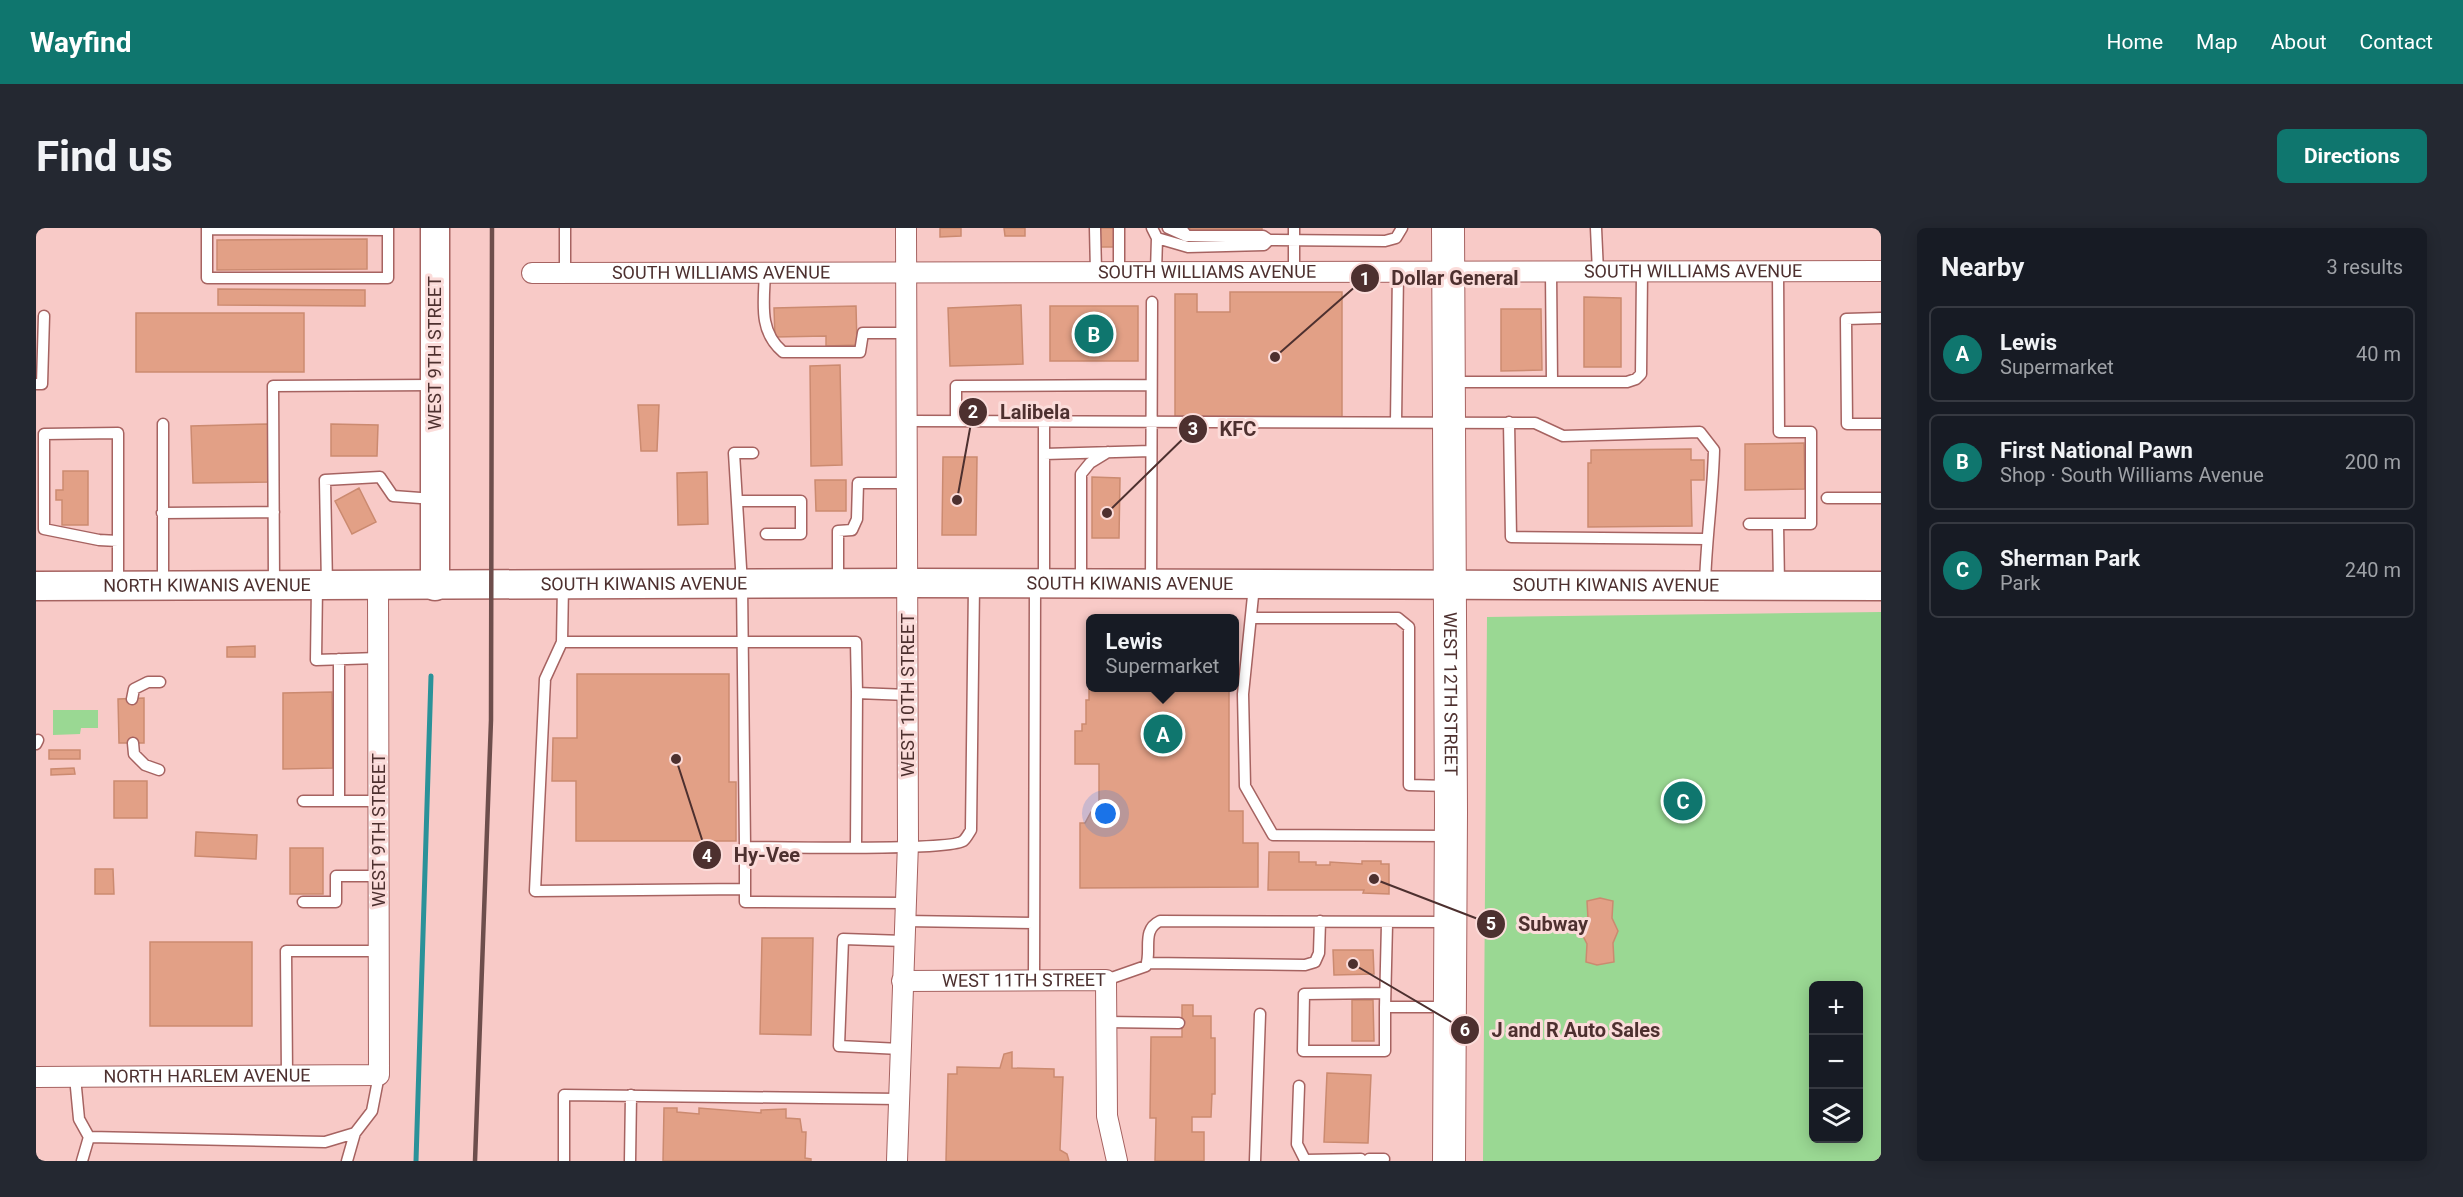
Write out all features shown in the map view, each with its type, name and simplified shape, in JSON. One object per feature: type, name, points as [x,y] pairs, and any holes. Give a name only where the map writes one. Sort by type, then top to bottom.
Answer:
[{"type":"main road","name":"WEST 9TH STREET","points":[[435,228],[435,586]]},
{"type":"main road","name":"WEST 12TH STREET","points":[[1448,228],[1451,786],[1449,1161]]},
{"type":"main road","name":"SOUTH KIWANIS AVENUE","points":[[378,585],[1081,583],[1881,586]]},
{"type":"main road","name":"NORTH KIWANIS AVENUE","points":[[36,586],[378,585]]},
{"type":"street","name":"WEST 10TH STREET","points":[[897,1161],[908,847],[909,583],[906,228]]},
{"type":"street","name":"SOUTH WILLIAMS AVENUE","points":[[532,273],[1881,271]]},
{"type":"street","name":"WEST 9TH STREET","points":[[378,585],[379,1075]]},
{"type":"street","name":"WEST 11TH STREET","points":[[902,981],[1106,981],[1107,1116],[1117,1161]]},
{"type":"street","name":"NORTH HARLEM AVENUE","points":[[36,1077],[379,1075]]},
{"type":"lane","points":[[565,228],[565,273]]},
{"type":"lane","points":[[1095,228],[1096,272]]},
{"type":"lane","points":[[1119,228],[1119,272]]},
{"type":"lane","points":[[1168,228],[1184,232],[1263,236],[1269,240]]},
{"type":"lane","points":[[1156,272],[1154,233],[1188,247],[1264,245],[1269,240],[1294,234],[1385,241],[1396,238],[1402,228]]},
{"type":"lane","points":[[1596,228],[1598,272]]},
{"type":"lane","points":[[207,229],[388,229],[388,278],[207,278],[207,229]]},
{"type":"lane","points":[[1294,234],[1294,272]]},
{"type":"lane","points":[[765,272],[764,326],[768,337],[783,352],[860,352],[863,333],[907,333]]},
{"type":"lane","points":[[1396,422],[1398,272]]},
{"type":"lane","points":[[1551,272],[1552,382]]},
{"type":"lane","points":[[1448,382],[1627,382],[1636,379],[1641,374],[1642,272]]},
{"type":"lane","points":[[1749,524],[1811,524],[1811,432],[1779,432],[1778,272]]},
{"type":"lane","points":[[1151,584],[1152,302]]},
{"type":"lane","points":[[36,384],[42,384],[44,316]]},
{"type":"lane","points":[[1881,318],[1846,319],[1846,330],[1847,424],[1881,424]]},
{"type":"lane","points":[[274,586],[273,386],[436,385]]},
{"type":"lane","points":[[956,421],[956,386],[1151,385]]},
{"type":"lane","points":[[908,421],[1509,422],[1535,423],[1563,436],[1700,432],[1714,450],[1713,493],[1706,539],[1705,585]]},
{"type":"lane","points":[[1034,981],[1039,583],[1044,422]]},
{"type":"lane","points":[[1509,422],[1511,537],[1706,539]]},
{"type":"lane","points":[[163,424],[163,586]]},
{"type":"lane","points":[[118,541],[99,540],[45,529],[45,434],[118,433],[118,541],[118,586]]},
{"type":"lane","points":[[1044,454],[1151,451]]},
{"type":"lane","points":[[1081,583],[1081,474],[1090,463],[1108,452]]},
{"type":"lane","points":[[753,453],[734,453],[743,643],[745,902],[1034,922]]},
{"type":"lane","points":[[378,658],[316,660],[322,585],[325,480],[380,477],[393,496],[435,499]]},
{"type":"lane","points":[[838,584],[838,531],[852,530],[857,519],[858,483],[908,483]]},
{"type":"lane","points":[[1827,498],[1881,498]]},
{"type":"lane","points":[[737,501],[801,501],[801,534],[766,534]]},
{"type":"lane","points":[[162,513],[274,512]]},
{"type":"lane","points":[[1778,524],[1779,586]]},
{"type":"lane","points":[[745,847],[908,847],[955,844],[964,841],[971,830],[974,583]]},
{"type":"lane","points":[[1254,584],[1243,694],[1245,786],[1274,835],[1451,836]]},
{"type":"lane","points":[[563,585],[562,642],[545,679],[535,891],[745,889]]},
{"type":"lane","points":[[1251,618],[1398,618],[1409,627],[1409,785],[1451,786]]},
{"type":"lane","points":[[562,642],[856,642],[856,847]]},
{"type":"lane","points":[[339,659],[339,801]]},
{"type":"lane","points":[[132,699],[134,689],[148,682],[160,681]]},
{"type":"lane","points":[[857,693],[908,695]]},
{"type":"lane","points":[[133,743],[134,754],[145,765],[159,770]]},
{"type":"lane","points":[[303,801],[378,801]]},
{"type":"lane","points":[[303,902],[336,902],[336,876],[378,876]]},
{"type":"lane","points":[[1106,981],[1140,971],[1147,963],[1148,932],[1160,921],[1320,921],[1386,924],[1451,922]]},
{"type":"lane","points":[[1147,963],[1305,965],[1315,962],[1319,953],[1320,921]]},
{"type":"lane","points":[[1385,993],[1304,994],[1303,1051],[1385,1051],[1386,924]]},
{"type":"lane","points":[[900,1049],[839,1046],[843,939],[904,941]]},
{"type":"lane","points":[[287,1076],[286,951],[379,951]]},
{"type":"lane","points":[[1385,1007],[1450,1007]]},
{"type":"lane","points":[[1254,1161],[1260,1014]]},
{"type":"lane","points":[[1106,1022],[1179,1023]]},
{"type":"lane","points":[[348,1161],[355,1133],[372,1111],[379,1075]]},
{"type":"lane","points":[[75,1077],[80,1119],[90,1137],[82,1161]]},
{"type":"lane","points":[[1299,1086],[1297,1144],[1305,1160],[1384,1159]]},
{"type":"lane","points":[[564,1161],[564,1095],[899,1099]]},
{"type":"lane","points":[[630,1161],[631,1095]]},
{"type":"lane","points":[[90,1137],[325,1142],[355,1133]]},
{"type":"green space","points":[[1881,612],[1881,1161],[1483,1161],[1487,617]]},
{"type":"green space","points":[[53,710],[98,710],[98,728],[81,728],[80,734],[53,735]]},
{"type":"building","points":[[940,228],[961,228],[961,236],[940,237]]},
{"type":"building","points":[[1004,228],[1025,228],[1025,236],[1005,236]]},
{"type":"building","points":[[1100,228],[1114,228],[1114,247],[1100,247]]},
{"type":"building","points":[[1190,228],[1262,228],[1262,230],[1190,230]]},
{"type":"building","points":[[367,239],[367,269],[217,270],[217,240]]},
{"type":"building","points":[[218,289],[365,290],[365,306],[218,305]]},
{"type":"building","points":[[1230,292],[1342,292],[1342,417],[1175,416],[1175,294],[1197,294],[1197,312],[1230,312]]},
{"type":"building","points":[[1584,297],[1621,298],[1621,367],[1584,367]]},
{"type":"building","points":[[1021,305],[1023,364],[950,366],[948,308]]},
{"type":"building","points":[[856,306],[857,345],[826,346],[826,336],[775,337],[774,308]]},
{"type":"building","points":[[1050,306],[1138,306],[1138,361],[1050,361]]},
{"type":"building","points":[[1501,309],[1541,309],[1542,370],[1501,371]]},
{"type":"building","points":[[136,313],[304,313],[304,372],[136,372]]},
{"type":"building","points":[[840,365],[842,465],[811,466],[810,366]]},
{"type":"building","points":[[638,405],[659,405],[657,451],[641,451]]},
{"type":"building","points":[[268,424],[270,482],[193,483],[191,426]]},
{"type":"building","points":[[331,424],[378,425],[377,456],[331,456]]},
{"type":"building","points":[[1804,443],[1805,489],[1745,490],[1745,444]]},
{"type":"building","points":[[1691,449],[1691,460],[1704,460],[1704,480],[1691,480],[1692,526],[1588,527],[1588,463],[1591,463],[1591,450]]},
{"type":"building","points":[[943,457],[977,457],[976,535],[942,535]]},
{"type":"building","points":[[63,471],[88,471],[88,525],[62,525],[62,500],[56,500],[56,490],[63,490]]},
{"type":"building","points":[[707,472],[708,524],[678,525],[677,473]]},
{"type":"building","points":[[1092,477],[1120,478],[1119,538],[1092,538]]},
{"type":"building","points":[[815,480],[846,480],[846,511],[816,511]]},
{"type":"building","points":[[359,488],[376,522],[352,534],[335,501]]},
{"type":"building","points":[[255,646],[255,657],[227,657],[227,647]]},
{"type":"building","points":[[577,674],[729,674],[729,782],[736,782],[736,841],[576,841],[576,781],[552,781],[553,738],[577,738]]},
{"type":"building","points":[[332,692],[333,768],[283,769],[283,693]]},
{"type":"building","points":[[1089,692],[1229,692],[1229,811],[1243,811],[1243,843],[1258,843],[1258,887],[1080,888],[1080,823],[1085,823],[1091,812],[1099,812],[1099,764],[1075,764],[1075,731],[1082,731],[1082,724],[1086,724],[1086,700],[1089,700]]},
{"type":"building","points":[[144,698],[144,743],[119,743],[118,699]]},
{"type":"building","points":[[49,750],[80,750],[80,759],[49,759]]},
{"type":"building","points":[[74,768],[75,774],[51,775],[51,769]]},
{"type":"building","points":[[114,781],[147,781],[147,818],[114,818]]},
{"type":"building","points":[[196,832],[257,835],[256,859],[195,856]]},
{"type":"building","points":[[290,848],[323,848],[323,894],[290,894]]},
{"type":"building","points":[[1269,852],[1299,852],[1299,862],[1316,862],[1316,865],[1330,865],[1330,862],[1362,864],[1362,861],[1381,861],[1381,864],[1389,864],[1389,894],[1363,893],[1364,890],[1268,890]]},
{"type":"building","points":[[95,869],[113,869],[114,894],[95,894]]},
{"type":"building","points":[[1600,898],[1613,901],[1612,918],[1618,931],[1613,943],[1614,962],[1597,965],[1586,962],[1587,944],[1582,934],[1588,919],[1587,901]]},
{"type":"building","points":[[762,938],[813,938],[811,1035],[760,1034]]},
{"type":"building","points":[[150,942],[252,942],[252,1026],[150,1026]]},
{"type":"building","points":[[1333,950],[1373,950],[1374,974],[1334,975]]},
{"type":"building","points":[[1352,1000],[1373,1000],[1374,1041],[1352,1041]]},
{"type":"building","points":[[1182,1005],[1193,1005],[1193,1016],[1211,1016],[1211,1038],[1215,1038],[1215,1094],[1212,1094],[1211,1117],[1192,1117],[1192,1132],[1204,1132],[1204,1161],[1155,1161],[1156,1118],[1150,1118],[1151,1037],[1182,1037]]},
{"type":"building","points":[[1012,1052],[1012,1068],[1054,1069],[1054,1077],[1063,1077],[1060,1150],[1067,1154],[1069,1161],[946,1161],[948,1074],[957,1074],[957,1067],[1000,1068],[1004,1054]]},
{"type":"building","points":[[1327,1073],[1371,1075],[1368,1143],[1324,1142]]},
{"type":"building","points":[[664,1108],[677,1108],[677,1112],[699,1114],[699,1108],[761,1113],[761,1110],[786,1109],[786,1118],[800,1119],[802,1132],[806,1132],[805,1158],[811,1161],[663,1161]]},
{"type":"waterway","points":[[416,1161],[431,676]]},
{"type":"railway","points":[[475,1161],[491,720],[492,228]]},
{"type":"place","name":"First National Pawn","points":[[1094,334]]},
{"type":"place","name":"Dollar General","points":[[1275,357]]},
{"type":"place","name":"Lalibela","points":[[957,500]]},
{"type":"place","name":"KFC","points":[[1107,513]]},
{"type":"place","name":"Lewis","points":[[1163,734]]},
{"type":"place","name":"Hy-Vee","points":[[676,759]]},
{"type":"place","name":"Sherman Park","points":[[1683,801]]},
{"type":"place","name":"Subway","points":[[1374,879]]},
{"type":"place","name":"J and R Auto Sales","points":[[1353,964]]}]
